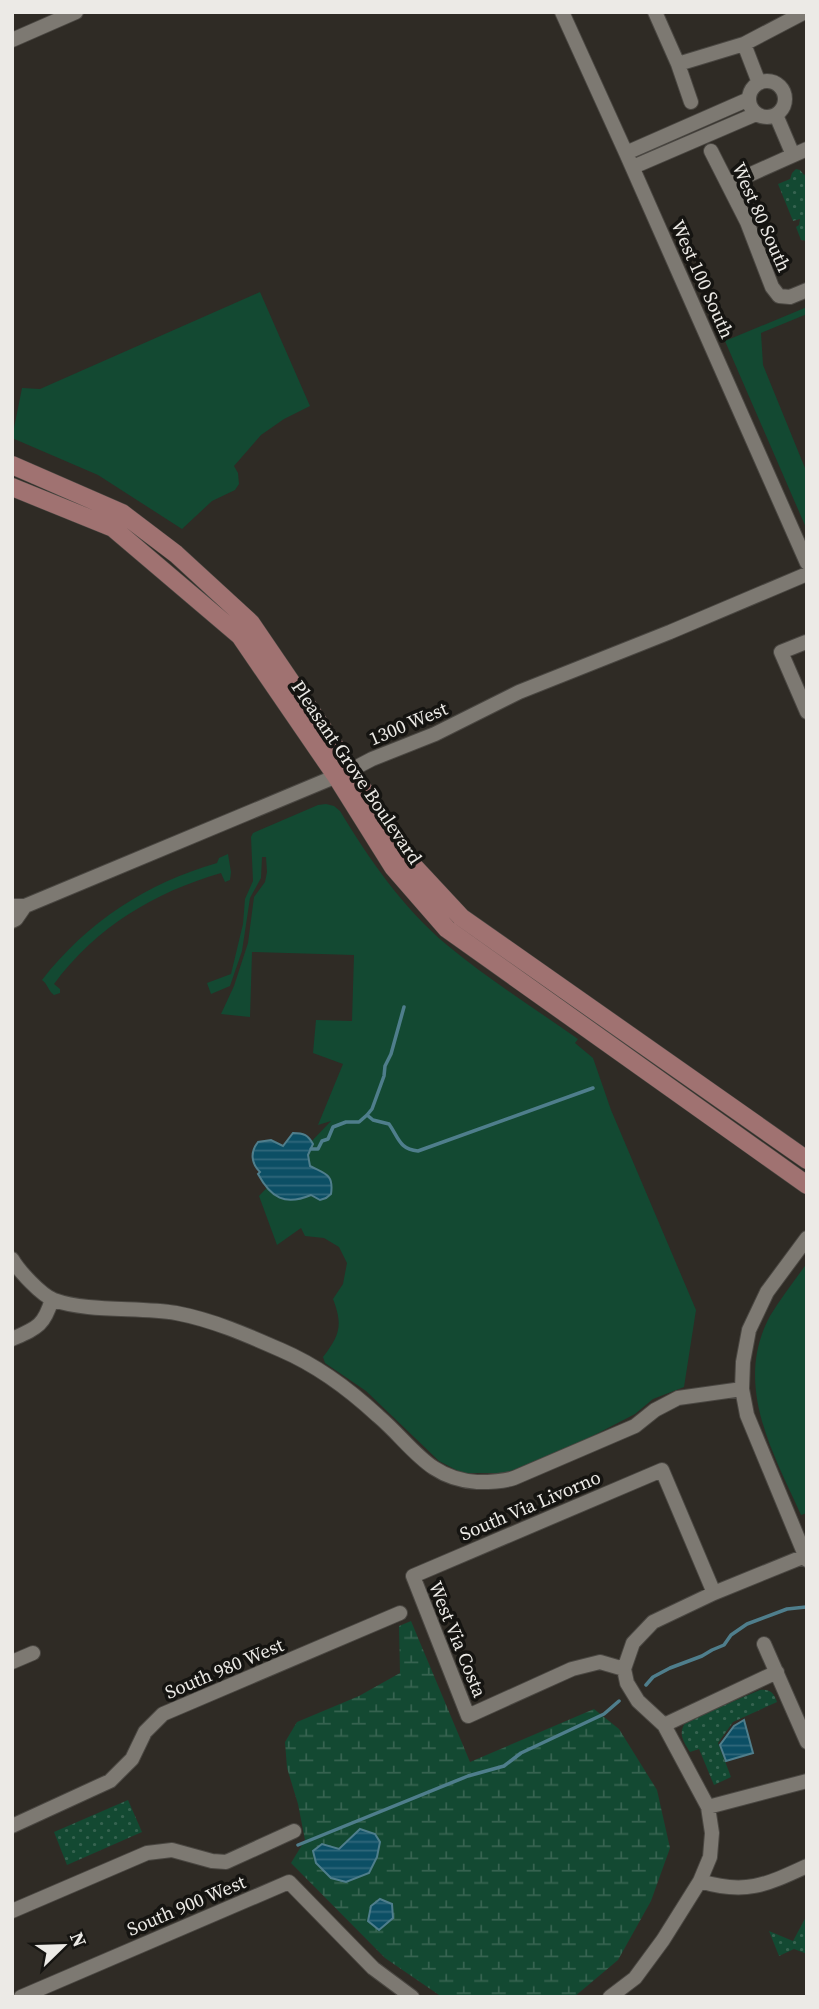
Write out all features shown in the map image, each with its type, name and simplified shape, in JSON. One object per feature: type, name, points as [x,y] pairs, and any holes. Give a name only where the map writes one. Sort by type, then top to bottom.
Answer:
[{"type":"main road","name":"Pleasant Grove Boulevard","points":[[12,465],[122,513],[215,587],[251,623],[344,773],[393,867],[447,929],[807,1185]]},
{"type":"main road","name":"Pleasant Grove Boulevard","points":[[12,486],[113,528],[240,636],[407,859],[461,917],[807,1160]]},
{"type":"street","points":[[12,40],[76,12]]},
{"type":"street","name":"West 100 South","points":[[562,12],[807,563]]},
{"type":"street","points":[[655,12],[691,102]]},
{"type":"street","points":[[678,64],[744,44],[805,12]]},
{"type":"street","points":[[744,44],[759,83]]},
{"type":"street","points":[[632,167],[756,114],[766,117],[776,115],[784,106],[785,99],[781,88],[771,82],[759,83],[752,90],[749,99],[756,114]]},
{"type":"street","points":[[626,153],[749,99]]},
{"type":"street","points":[[729,184],[800,152],[776,115]]},
{"type":"street","name":"West 80 South","points":[[711,151],[747,222],[772,287],[779,296],[790,297],[807,290]]},
{"type":"street","name":"1300 West","points":[[19,906],[344,773],[435,734],[519,692],[670,632],[807,573]]},
{"type":"street","points":[[806,642],[781,652],[807,712]]},
{"type":"street","points":[[12,921],[16,919],[19,906]]},
{"type":"street","points":[[610,1997],[635,1978],[663,1940],[700,1881],[710,1857],[712,1833],[708,1807],[664,1725],[638,1701],[627,1683],[624,1669],[634,1643],[653,1622],[715,1593],[806,1558],[747,1415],[741,1389],[749,1330],[767,1292],[807,1238]]},
{"type":"street","points":[[12,1259],[36,1286],[52,1299],[86,1306],[173,1313],[226,1326],[293,1355],[350,1392],[381,1418],[430,1467],[462,1481],[495,1482],[514,1478],[635,1426],[655,1410],[678,1398],[741,1389]]},
{"type":"street","points":[[12,1339],[36,1328],[47,1316],[52,1299]]},
{"type":"street","name":"South Via Livorno","points":[[413,1576],[662,1470],[715,1593]]},
{"type":"street","name":"West Via Costa","points":[[413,1576],[468,1716],[572,1669],[600,1662],[624,1669]]},
{"type":"street","name":"South 980 West","points":[[12,1826],[110,1782],[132,1759],[145,1732],[163,1714],[400,1613]]},
{"type":"street","points":[[764,1644],[807,1742]]},
{"type":"street","points":[[12,1662],[33,1653]]},
{"type":"street","points":[[664,1725],[777,1672]]},
{"type":"street","points":[[708,1807],[807,1781]]},
{"type":"street","points":[[12,1911],[147,1853],[172,1850],[226,1862],[294,1831]]},
{"type":"street","points":[[700,1881],[738,1889],[771,1882],[807,1866]]},
{"type":"street","name":"South 900 West","points":[[21,1997],[289,1882],[373,1968],[412,1997]]},
{"type":"green space","points":[[796,169],[804,175],[807,173],[807,241],[801,240],[796,227],[800,219],[793,221],[778,184],[790,179]]},
{"type":"green space","points":[[260,292],[310,406],[261,435],[234,466],[239,484],[235,490],[212,501],[182,529],[98,475],[12,438],[22,388],[40,389]]},
{"type":"green space","points":[[807,307],[807,314],[761,333],[763,365],[807,473],[807,530],[725,341]]},
{"type":"green space","points":[[326,804],[340,811],[388,882],[431,931],[479,970],[578,1039],[575,1043],[593,1058],[611,1110],[696,1310],[684,1387],[653,1399],[635,1414],[579,1443],[506,1473],[462,1473],[439,1461],[366,1391],[325,1363],[323,1357],[336,1336],[339,1323],[333,1299],[343,1284],[347,1263],[339,1247],[324,1238],[305,1236],[301,1228],[277,1245],[259,1196],[331,1121],[318,1125],[343,1064],[313,1053],[316,1020],[352,1021],[354,955],[252,952],[250,1017],[221,1014],[234,986],[248,943],[254,897],[265,882],[266,857],[262,857],[261,878],[250,898],[242,951],[230,986],[211,994],[207,983],[231,974],[243,924],[245,899],[253,881],[253,833]]},
{"type":"green space","points":[[228,854],[230,880],[225,882],[221,873],[197,881],[150,901],[128,914],[89,945],[71,964],[54,984],[60,989],[60,993],[54,995],[50,992],[42,980],[78,940],[99,923],[143,894],[191,871],[217,863],[219,858]]},
{"type":"green space","points":[[807,1263],[807,1513],[801,1515],[769,1443],[761,1418],[755,1367],[760,1342],[770,1316]]},
{"type":"green space","points":[[411,1621],[470,1762],[594,1709],[619,1729],[657,1790],[670,1848],[651,1901],[618,1960],[574,1997],[442,1997],[385,1958],[291,1863],[305,1840],[287,1768],[285,1742],[297,1722],[359,1696],[400,1673],[399,1626]]},
{"type":"green space","points":[[760,1690],[771,1692],[777,1702],[733,1722],[718,1743],[731,1777],[714,1785],[699,1749],[690,1752],[685,1744],[682,1729],[687,1721]]},
{"type":"green space","points":[[128,1800],[142,1832],[67,1865],[54,1832]]},
{"type":"green space","points":[[807,1915],[807,1954],[794,1949],[779,1956],[769,1931],[793,1941]]},
{"type":"water","points":[[293,1133],[305,1135],[313,1144],[308,1155],[310,1166],[324,1173],[331,1182],[331,1194],[326,1198],[320,1200],[311,1195],[294,1200],[280,1198],[268,1189],[258,1174],[260,1172],[253,1157],[258,1142],[271,1140],[283,1146]]},
{"type":"water","points":[[744,1720],[753,1753],[726,1761],[720,1745],[734,1726]]},
{"type":"water","points":[[360,1829],[375,1834],[380,1842],[377,1857],[369,1873],[346,1882],[331,1878],[316,1863],[313,1851],[322,1844],[339,1849]]},
{"type":"water","points":[[380,1899],[392,1904],[393,1918],[379,1930],[368,1921],[371,1906]]},
{"type":"waterway","points":[[311,1149],[318,1149],[322,1141],[328,1139],[333,1127],[346,1122],[359,1122],[372,1109],[404,1007]]},
{"type":"waterway","points":[[367,1115],[373,1120],[389,1124],[403,1145],[418,1151],[593,1088]]},
{"type":"waterway","points":[[646,1685],[653,1677],[670,1668],[724,1645],[731,1635],[747,1624],[787,1609],[806,1607]]},
{"type":"waterway","points":[[298,1845],[468,1776],[504,1766],[521,1753],[604,1714],[619,1701]]}]
